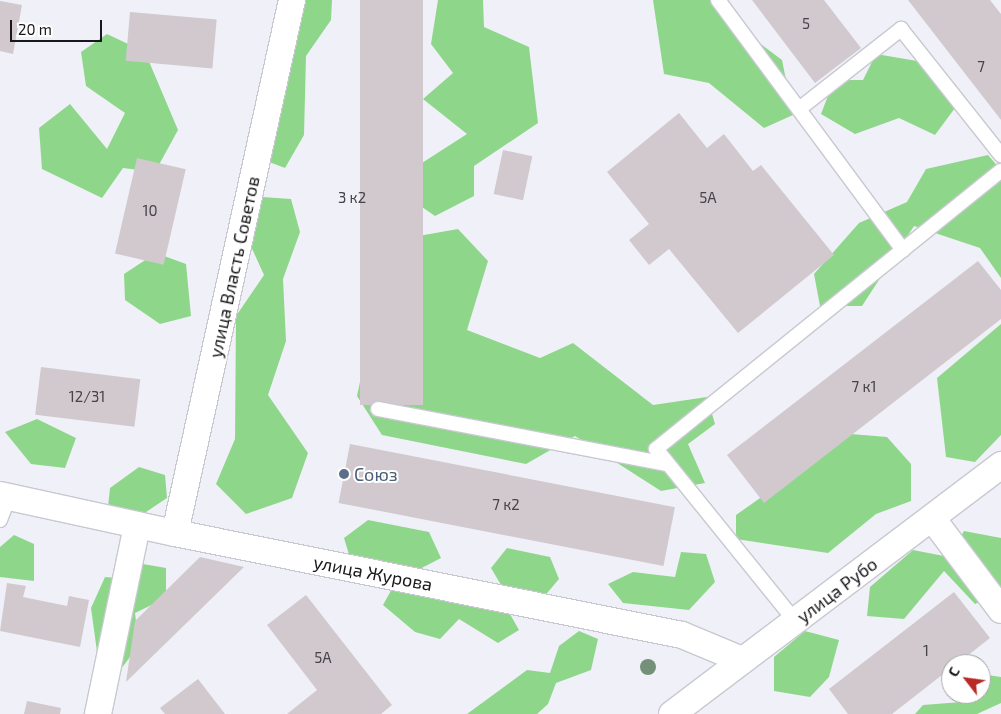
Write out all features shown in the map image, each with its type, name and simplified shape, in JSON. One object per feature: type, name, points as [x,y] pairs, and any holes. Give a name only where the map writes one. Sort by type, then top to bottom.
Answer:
[{"type":"street","name":"улица Власть Советов","points":[[175,534],[292,0]]},
{"type":"street","name":"улица Рубо","points":[[672,714],[1001,465]]},
{"type":"street","name":"улица Журова","points":[[3,504],[137,525],[682,634],[742,660]]},
{"type":"street","points":[[932,518],[1001,610]]},
{"type":"street","points":[[98,714],[137,525]]},
{"type":"lane","points":[[718,0],[904,250]]},
{"type":"lane","points":[[799,109],[901,29],[1001,155]]},
{"type":"lane","points":[[795,621],[656,449],[1001,171]]},
{"type":"lane","points":[[378,409],[667,464]]},
{"type":"green space","points":[[281,0],[332,0],[331,20],[306,56],[304,135],[285,168],[264,160]]},
{"type":"green space","points":[[438,0],[483,0],[484,27],[529,47],[538,123],[474,166],[474,196],[435,216],[406,196],[411,170],[467,134],[423,99],[453,73],[431,44]]},
{"type":"green space","points":[[653,0],[713,0],[718,12],[782,60],[793,115],[764,128],[709,83],[664,74]]},
{"type":"green space","points":[[107,34],[145,52],[178,130],[155,172],[123,168],[102,198],[42,169],[39,128],[70,104],[107,149],[125,113],[86,86],[81,52]]},
{"type":"green space","points":[[876,54],[923,62],[955,108],[935,135],[899,118],[855,134],[821,114],[834,80],[863,80]]},
{"type":"green space","points":[[988,155],[1001,170],[1001,278],[980,248],[914,226],[862,306],[820,306],[814,274],[859,223],[907,202],[926,169]]},
{"type":"green space","points":[[262,197],[291,199],[300,232],[283,279],[286,341],[268,395],[308,453],[292,498],[246,514],[216,484],[235,439],[236,316],[264,275],[249,242]]},
{"type":"green space","points":[[458,229],[488,261],[467,330],[540,358],[573,343],[653,405],[707,397],[715,424],[688,444],[705,483],[661,491],[575,436],[526,464],[382,435],[357,396],[390,241]]},
{"type":"green space","points":[[156,253],[186,264],[191,316],[160,324],[125,300],[124,274]]},
{"type":"green space","points":[[1001,324],[1001,435],[975,462],[946,457],[937,378]]},
{"type":"green space","points":[[37,419],[76,438],[65,468],[31,464],[5,432]]},
{"type":"green space","points":[[851,434],[887,437],[911,464],[911,501],[876,514],[828,553],[736,539],[736,515]]},
{"type":"green space","points":[[139,467],[165,475],[167,498],[137,518],[108,507],[110,488]]},
{"type":"green space","points":[[368,520],[429,532],[441,558],[414,572],[351,561],[344,538]]},
{"type":"green space","points":[[964,531],[1001,538],[1001,593],[975,604],[944,571],[904,619],[867,616],[870,587],[913,550],[949,557]]},
{"type":"green space","points":[[14,535],[34,544],[34,581],[0,577],[0,547]]},
{"type":"green space","points":[[507,548],[550,557],[559,579],[542,599],[504,590],[491,568]]},
{"type":"green space","points":[[681,552],[706,554],[715,582],[689,610],[623,603],[608,584],[633,572],[675,577]]},
{"type":"green space","points":[[143,564],[166,568],[166,598],[135,613],[139,645],[118,673],[98,659],[91,608],[105,577],[130,579]]},
{"type":"green space","points":[[394,585],[506,607],[519,630],[498,643],[459,619],[440,639],[415,632],[383,605]]},
{"type":"green space","points":[[579,631],[598,639],[591,670],[556,683],[548,704],[537,714],[467,714],[527,670],[550,673],[559,646]]},
{"type":"green space","points":[[805,631],[839,640],[829,677],[810,697],[774,691],[774,657]]},
{"type":"green space","points":[[991,676],[1001,677],[1001,703],[977,714],[915,714],[923,705],[991,704]]},
{"type":"building","points":[[360,0],[423,0],[423,405],[360,405]]},
{"type":"building","points":[[752,0],[824,0],[861,48],[815,83]]},
{"type":"building","points":[[908,0],[990,0],[1001,14],[1001,120]]},
{"type":"building","points":[[0,1],[22,5],[13,54],[0,51]]},
{"type":"building","points":[[130,12],[217,20],[212,68],[126,61]]},
{"type":"building","points":[[679,113],[707,148],[724,134],[753,171],[761,165],[834,255],[738,333],[669,249],[649,265],[629,240],[649,224],[607,172]]},
{"type":"building","points":[[503,150],[532,156],[523,200],[494,194]]},
{"type":"building","points":[[137,158],[186,169],[164,265],[115,253]]},
{"type":"building","points":[[978,261],[1001,290],[1001,319],[764,503],[727,455]]},
{"type":"building","points":[[41,367],[140,379],[134,427],[35,415]]},
{"type":"building","points":[[350,444],[675,507],[663,566],[339,503]]},
{"type":"building","points":[[200,557],[244,567],[126,682],[135,621]]},
{"type":"building","points":[[7,583],[26,586],[23,597],[67,606],[69,596],[89,600],[80,647],[0,631]]},
{"type":"building","points":[[954,592],[990,638],[970,654],[941,654],[941,676],[892,714],[848,714],[829,689]]},
{"type":"building","points":[[306,595],[392,705],[381,714],[287,714],[317,690],[267,625]]},
{"type":"building","points":[[198,679],[225,714],[165,714],[160,708]]},
{"type":"building","points":[[27,701],[61,708],[60,714],[24,714]]},
{"type":"place","name":"Союз","points":[[344,474]]}]
